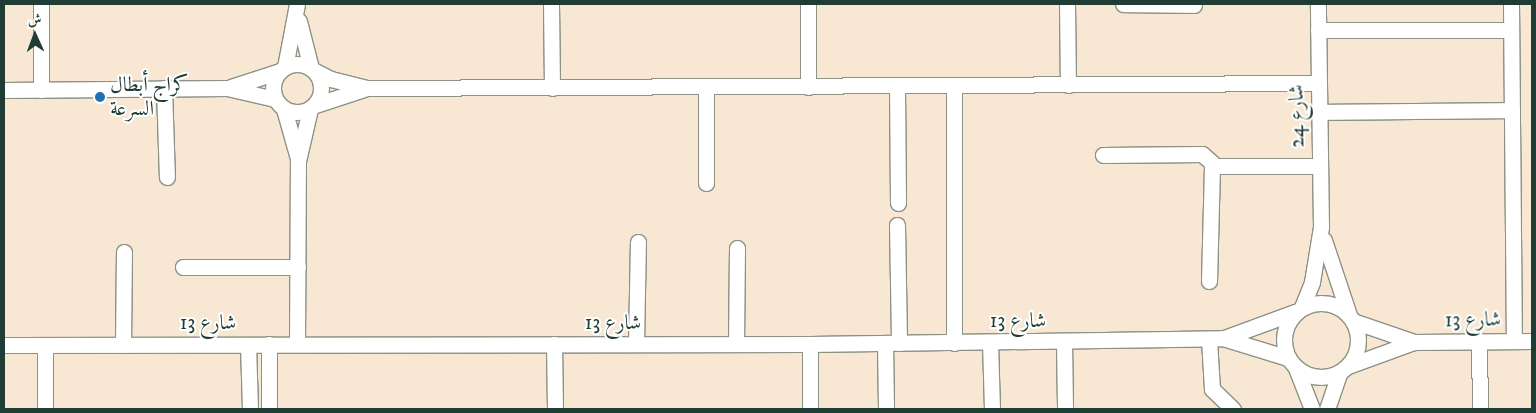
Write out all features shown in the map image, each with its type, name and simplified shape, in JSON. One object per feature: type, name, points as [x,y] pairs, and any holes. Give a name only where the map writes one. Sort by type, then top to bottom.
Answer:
[{"type":"street","points":[[40,4],[41,90]]},
{"type":"street","points":[[551,4],[552,88]]},
{"type":"street","points":[[808,4],[808,87]]},
{"type":"street","points":[[1067,4],[1068,86]]},
{"type":"street","points":[[1122,4],[1194,5]]},
{"type":"street","name":"شارع 24","points":[[1299,310],[1318,254],[1321,227],[1318,4]]},
{"type":"street","points":[[1511,4],[1514,341]]},
{"type":"street","points":[[297,7],[282,69],[273,84],[298,162]]},
{"type":"street","points":[[297,7],[313,69],[322,88],[313,107],[298,162],[297,344]]},
{"type":"street","points":[[1318,30],[1511,30]]},
{"type":"street","points":[[227,88],[302,64],[331,80],[366,88],[1068,86],[1318,83]]},
{"type":"street","points":[[897,86],[898,203]]},
{"type":"street","points":[[954,86],[954,342]]},
{"type":"street","points":[[706,87],[706,183]]},
{"type":"street","points":[[164,88],[167,177]]},
{"type":"street","points":[[4,90],[227,88],[279,104],[297,113],[366,88]]},
{"type":"street","points":[[1318,112],[1512,110]]},
{"type":"street","points":[[1103,155],[1202,154],[1212,164],[1320,166]]},
{"type":"street","points":[[1209,281],[1212,164]]},
{"type":"street","points":[[886,409],[892,343],[897,225]]},
{"type":"street","name":"شارع 24","points":[[1321,227],[1332,272],[1351,318]]},
{"type":"street","points":[[636,344],[638,242]]},
{"type":"street","points":[[736,344],[737,248]]},
{"type":"street","points":[[123,345],[124,252]]},
{"type":"street","points":[[184,267],[298,267]]},
{"type":"street","points":[[1312,409],[1292,363],[1284,334],[1299,310],[1327,303],[1351,318],[1358,345],[1343,370],[1327,409]]},
{"type":"street","name":"شارع 13","points":[[4,345],[810,344],[1216,339],[1299,310]]},
{"type":"street","name":"شارع 13","points":[[1351,318],[1414,342]]},
{"type":"street","points":[[1216,339],[1212,389],[1233,409]]},
{"type":"street","name":"شارع 13","points":[[1216,339],[1292,363]]},
{"type":"street","points":[[1479,341],[1480,409]]},
{"type":"street","name":"شارع 13","points":[[1343,370],[1414,342],[1532,341]]},
{"type":"street","points":[[990,342],[992,409]]},
{"type":"street","points":[[1064,342],[1065,409]]},
{"type":"street","points":[[248,344],[250,409]]},
{"type":"street","points":[[269,344],[269,409]]},
{"type":"street","points":[[554,344],[555,409]]},
{"type":"street","points":[[810,344],[810,409]]},
{"type":"street","points":[[45,345],[45,409]]},
{"type":"street","points":[[1292,363],[1317,377],[1343,370]]},
{"type":"place","name":"كراج أبطال السرعة","points":[[100,97]]}]
